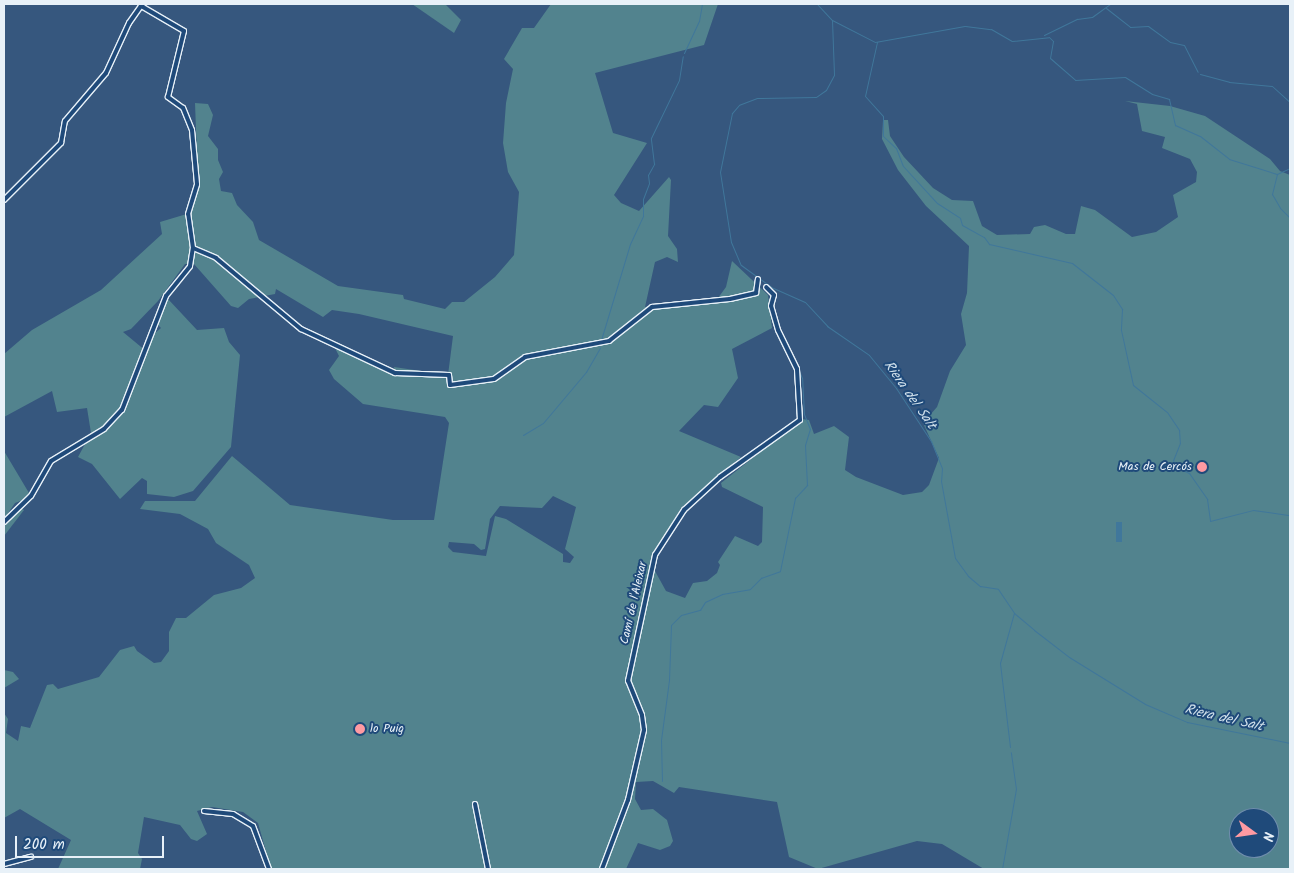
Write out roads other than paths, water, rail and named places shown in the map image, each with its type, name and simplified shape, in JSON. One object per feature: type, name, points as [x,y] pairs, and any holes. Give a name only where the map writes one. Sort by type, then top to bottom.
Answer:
[{"type":"street","points":[[4,200],[61,143],[65,121],[106,73],[129,23],[142,5],[184,31],[168,97],[184,108],[191,122],[197,184],[188,214],[193,248],[190,266],[166,296],[122,410],[104,430],[51,461],[31,496],[4,522]]},
{"type":"street","points":[[193,248],[216,258],[301,328],[395,373],[449,375],[450,385],[494,379],[525,357],[609,341],[652,306],[730,299],[756,293],[758,279]]},
{"type":"street","name":"Camí de l'Aleixar","points":[[602,869],[628,800],[644,730],[642,715],[628,682],[655,555],[684,510],[720,477],[800,420],[796,369],[778,330],[771,306],[774,295],[766,287]]},
{"type":"street","points":[[475,804],[488,869]]},
{"type":"street","points":[[204,811],[233,814],[253,826],[269,869]]},
{"type":"street","points":[[4,864],[31,857]]},
{"type":"water","points":[[1116,522],[1122,522],[1122,542],[1116,542]]},
{"type":"waterway","points":[[684,53],[699,21],[702,4]]},
{"type":"waterway","name":"Riera del Salt","points":[[817,4],[832,20],[834,75],[826,90],[816,97],[757,98],[739,105],[732,113],[720,172],[731,242],[741,265],[771,287],[805,302],[827,326],[869,355],[896,388],[931,441],[942,468],[941,481],[955,558],[968,576],[980,586],[998,589],[1014,613],[1034,630],[1069,657],[1145,704],[1187,722],[1290,743]]},
{"type":"waterway","points":[[1044,35],[1077,19],[1092,17],[1110,4]]},
{"type":"waterway","points":[[1106,8],[1130,27],[1148,26],[1170,42],[1184,45],[1198,72]]},
{"type":"waterway","points":[[832,20],[875,42],[965,26],[991,29],[1012,41],[1049,37],[1053,41],[1050,58],[1075,80],[1125,77],[1152,94],[1169,99],[1175,125],[1200,136],[1229,159],[1277,174],[1272,194],[1280,208],[1290,218]]},
{"type":"waterway","points":[[877,42],[865,96],[883,116],[883,136],[896,148],[903,166],[937,203],[960,218],[962,225],[984,237],[989,244],[1072,263],[1113,295],[1122,309],[1121,330],[1133,385],[1167,412],[1179,430],[1180,443],[1173,460],[1175,466],[1189,473],[1207,499],[1210,521],[1253,510],[1290,515]]},
{"type":"waterway","points":[[601,340],[630,244],[643,216],[643,199],[649,183],[648,175],[654,164],[651,138],[679,80],[683,56]]},
{"type":"waterway","points":[[1200,74],[1229,82],[1272,86],[1290,102]]},
{"type":"waterway","points":[[1277,174],[1290,168]]},
{"type":"waterway","points":[[523,435],[543,423],[586,372],[600,348]]},
{"type":"waterway","points":[[662,781],[661,740],[669,680],[671,625],[681,615],[700,610],[705,602],[722,594],[750,589],[761,578],[780,571],[795,498],[807,485],[805,445],[810,429],[804,414],[802,378],[789,348]]},
{"type":"waterway","points":[[1010,747],[1000,663],[1014,613]]},
{"type":"waterway","points":[[1002,869],[1016,789],[1011,752]]},
{"type":"place","name":"Mas de Cercós","points":[[1202,467]]},
{"type":"place","name":"lo Puig","points":[[360,729]]}]
